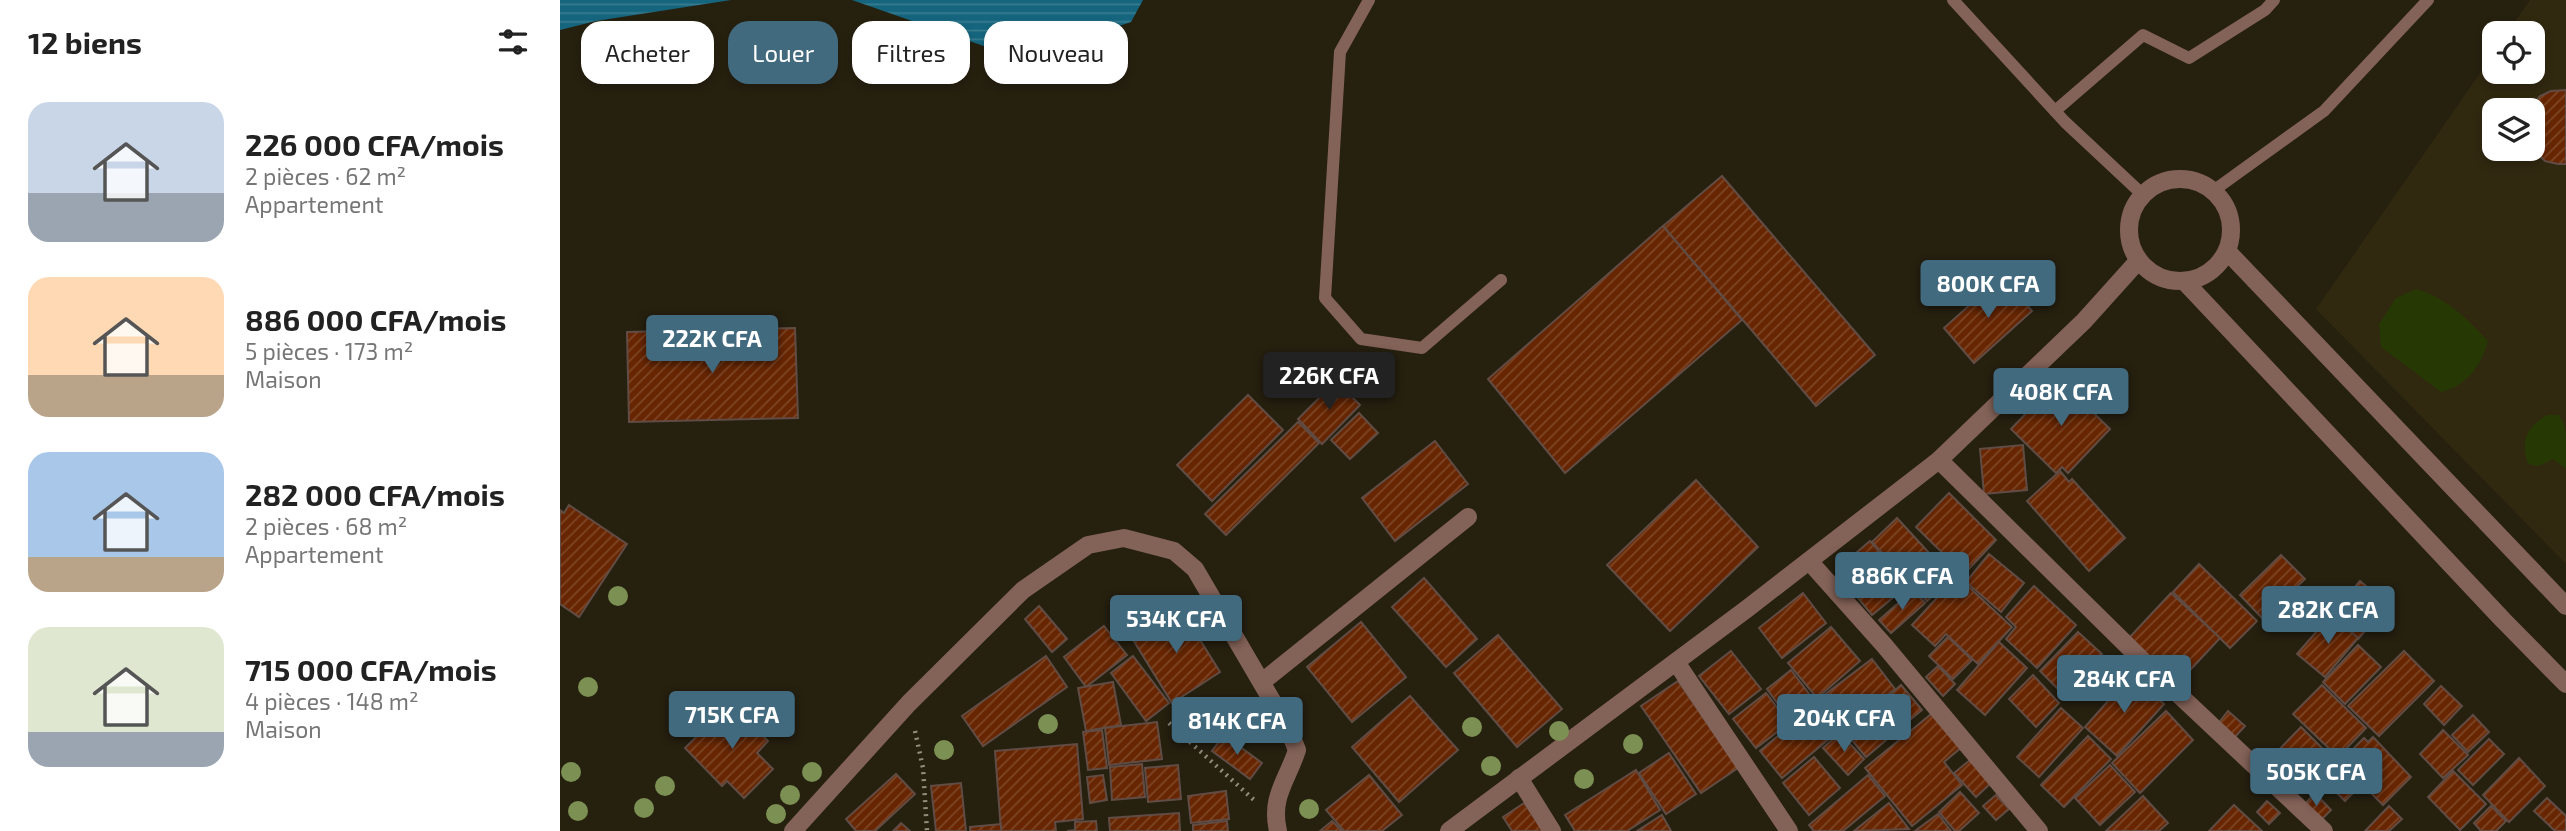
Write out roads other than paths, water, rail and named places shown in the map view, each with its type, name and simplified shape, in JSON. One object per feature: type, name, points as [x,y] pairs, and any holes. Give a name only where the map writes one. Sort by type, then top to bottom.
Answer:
[{"type":"street","points":[[2174,178],[2192,180],[2213,191],[2230,215],[2231,233],[2227,251],[2217,266],[2203,277],[2185,282],[2168,281],[2151,273],[2138,261],[2130,244],[2128,227],[2132,209],[2142,194],[2157,183],[2174,178]]},
{"type":"street","points":[[2227,251],[2566,606]]},
{"type":"street","points":[[1449,831],[1676,662],[1939,460],[2084,321],[2138,261]]},
{"type":"street","points":[[2185,282],[2566,684]]},
{"type":"street","points":[[1939,460],[2143,661],[2324,831]]},
{"type":"street","points":[[1262,682],[1468,517]]},
{"type":"street","points":[[793,831],[909,703],[1023,590],[1088,545],[1124,538],[1174,551],[1195,569],[1288,728],[1297,750],[1291,770],[1278,793],[1277,825]]},
{"type":"street","points":[[1809,561],[1884,645],[2039,831]]},
{"type":"street","points":[[1676,662],[1789,831]]},
{"type":"street","points":[[1519,778],[1552,831]]},
{"type":"lane","points":[[1369,0],[1340,52],[1325,298],[1361,339],[1422,348],[1501,280]]},
{"type":"lane","points":[[1953,0],[2055,111],[2142,194]]},
{"type":"lane","points":[[2055,111],[2143,35],[2189,58],[2265,10],[2274,0]]},
{"type":"lane","points":[[2213,191],[2324,111],[2428,0]]},
{"type":"water","points":[[560,0],[731,0],[581,21],[581,25],[560,30]]},
{"type":"water","points":[[852,0],[1143,0],[1128,23],[984,21],[984,46],[970,41],[970,21],[912,21]]}]
